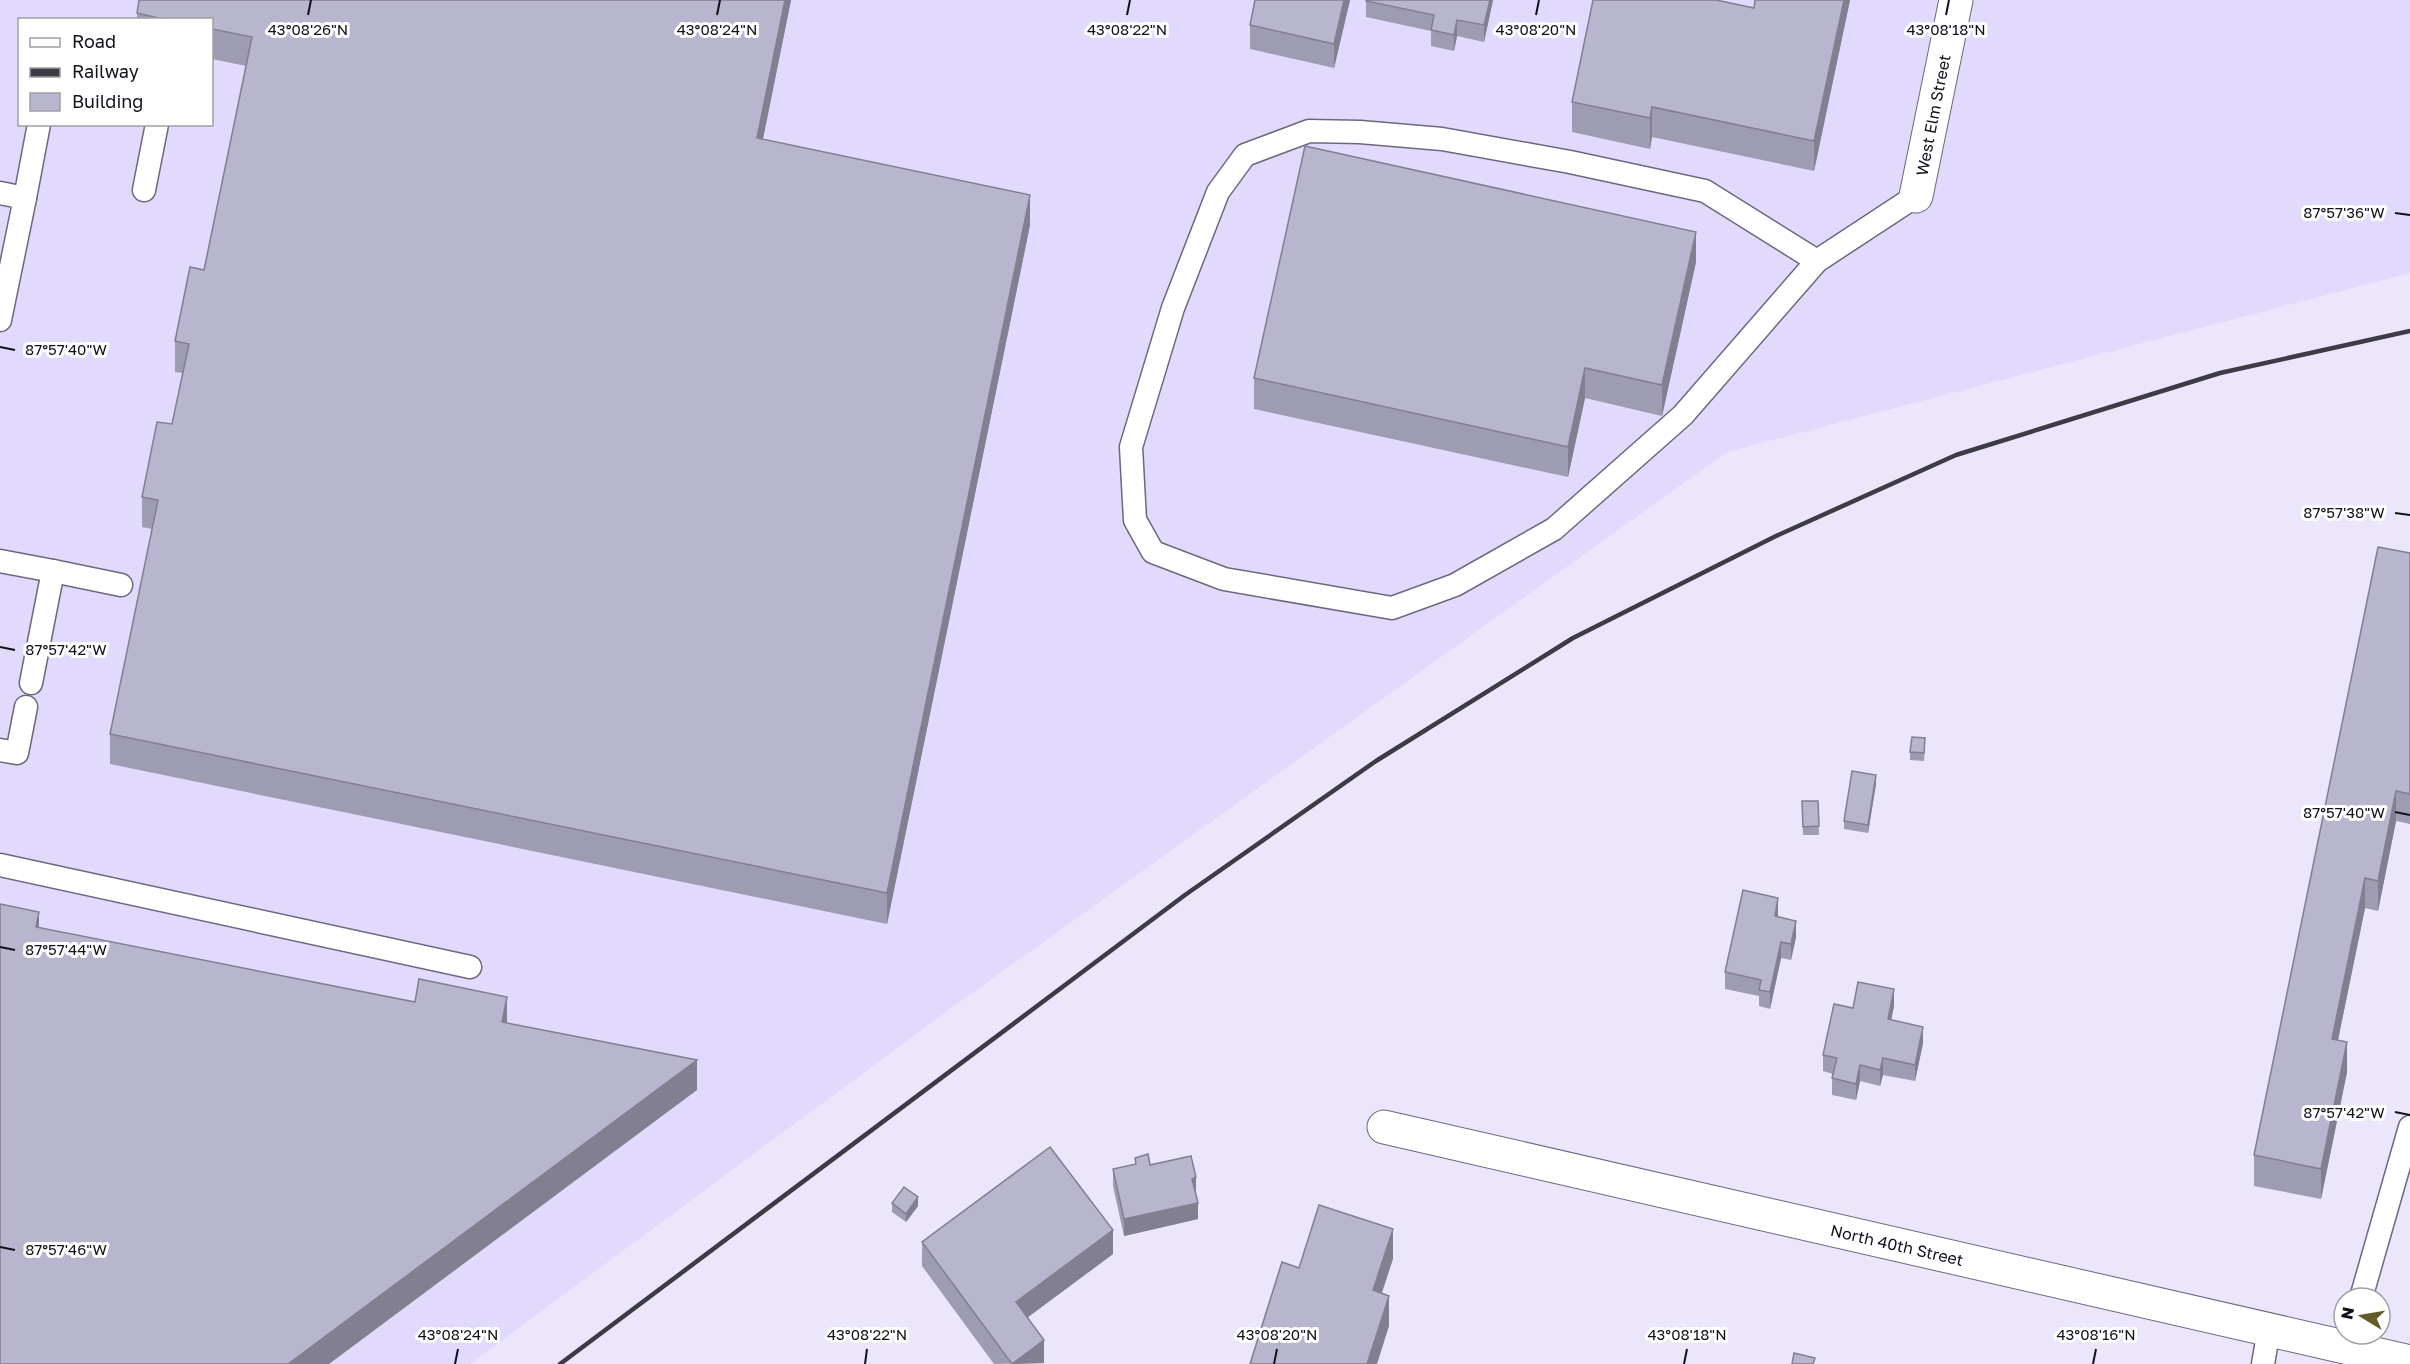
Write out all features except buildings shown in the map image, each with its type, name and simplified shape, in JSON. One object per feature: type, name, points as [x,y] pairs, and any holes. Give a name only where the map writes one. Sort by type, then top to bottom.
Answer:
[{"type":"street","name":"West Elm Street","points":[[1916,196],[1956,0]]},
{"type":"street","name":"North 40th Street","points":[[1384,1127],[2270,1329],[2332,1338]]},
{"type":"street","name":"North 40th Street","points":[[2365,1346],[2410,1362]]},
{"type":"lane","points":[[0,320],[39,126]]},
{"type":"lane","points":[[144,190],[157,126]]},
{"type":"lane","points":[[1817,261],[1705,191],[1570,162],[1442,139],[1360,132],[1309,132],[1245,155],[1218,192],[1173,308],[1148,387],[1131,447],[1135,520],[1152,552],[1224,579],[1392,608],[1455,585],[1554,529],[1683,415],[1817,261],[1916,196]]},
{"type":"lane","points":[[0,193],[25,198]]},
{"type":"lane","points":[[0,561],[121,585]]},
{"type":"lane","points":[[31,683],[53,572]]},
{"type":"lane","points":[[0,750],[17,753],[26,707]]},
{"type":"lane","points":[[0,865],[470,967]]},
{"type":"lane","points":[[2364,1286],[2410,1127]]},
{"type":"lane","points":[[2263,1364],[2270,1329]]},
{"type":"shaded area","points":[[0,0],[2410,0],[2410,273],[1727,452],[950,1009],[470,1364],[0,1364]]},
{"type":"railway","points":[[560,1364],[1185,895],[1376,761],[1573,638],[1776,536],[1956,455],[2220,373],[2410,331]]}]
